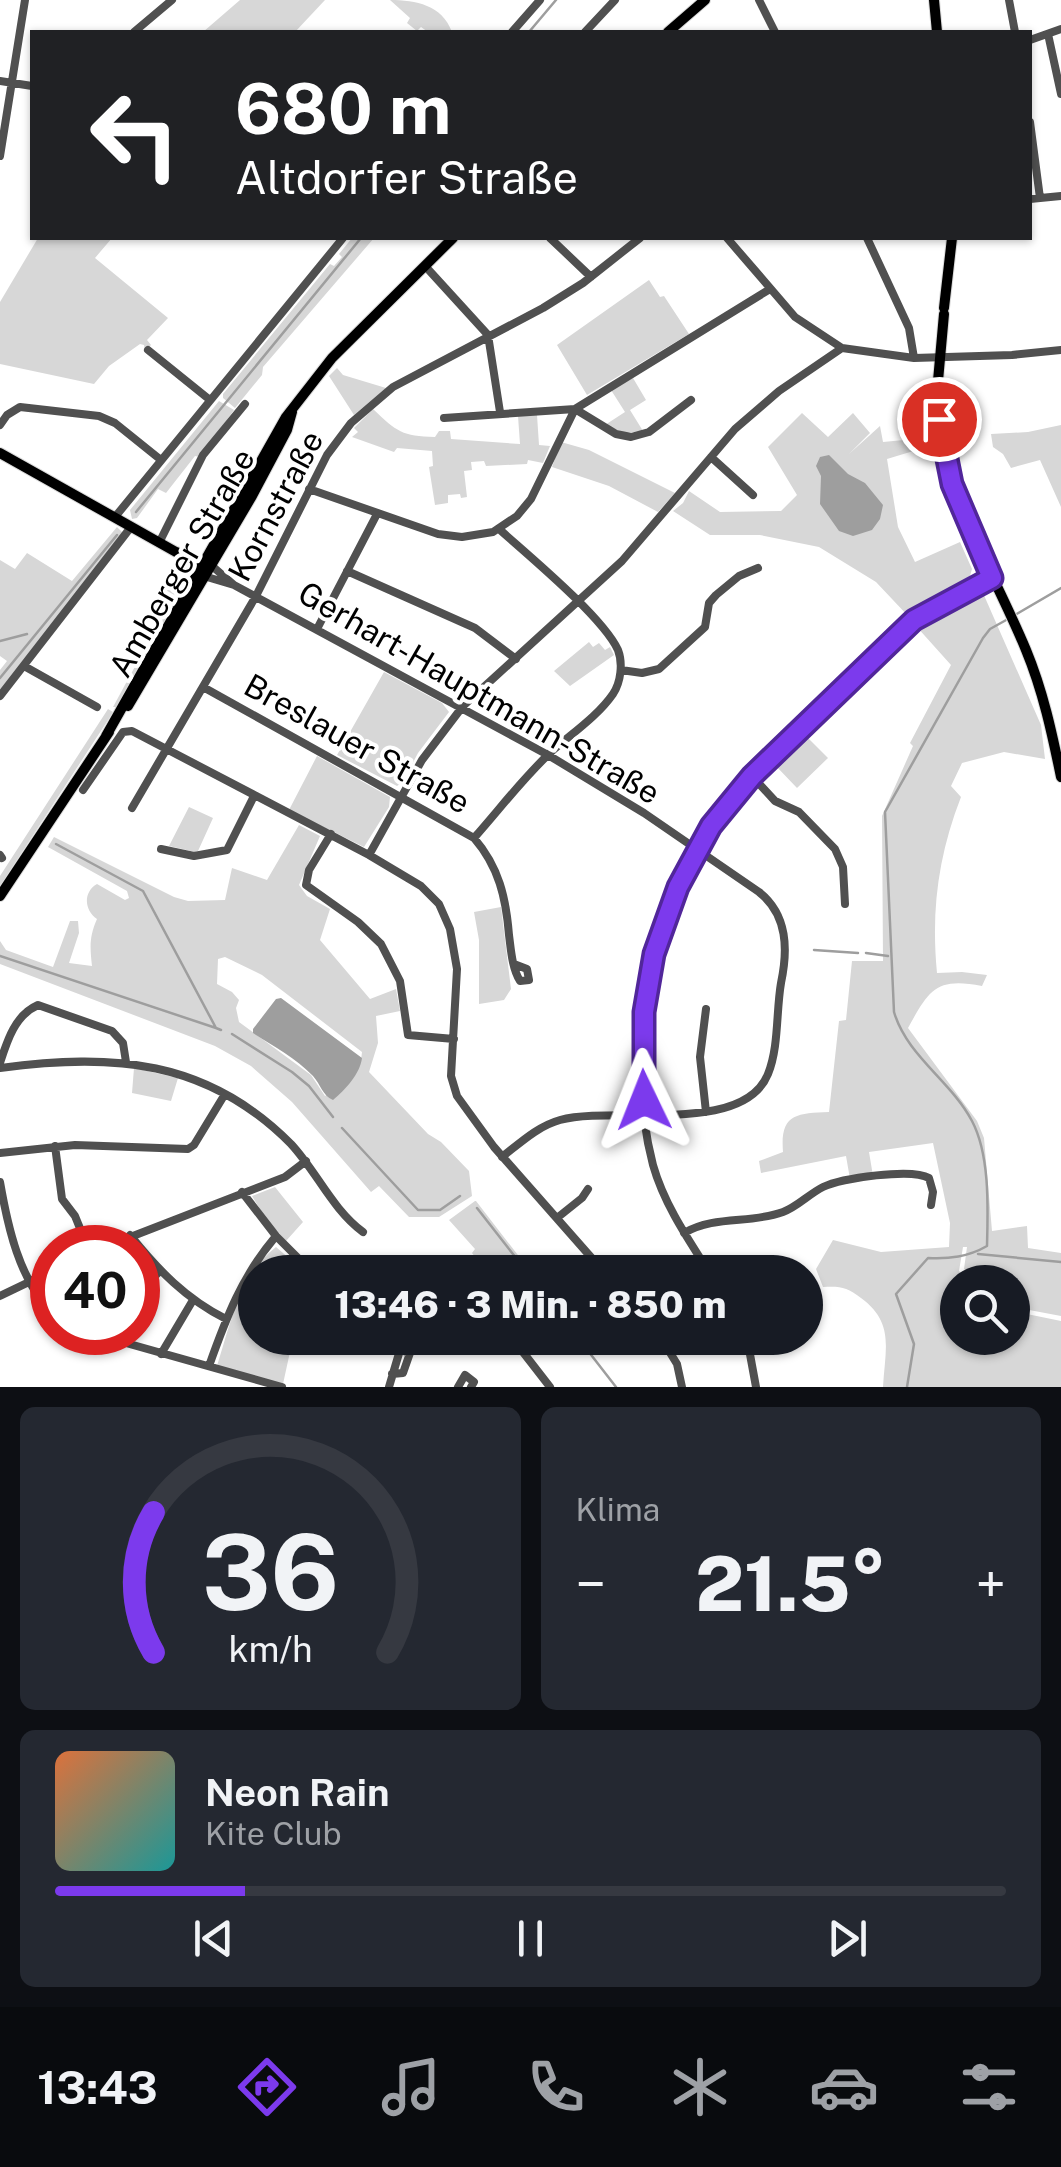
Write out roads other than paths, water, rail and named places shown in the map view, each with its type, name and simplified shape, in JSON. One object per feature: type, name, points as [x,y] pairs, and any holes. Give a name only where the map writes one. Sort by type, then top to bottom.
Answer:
[{"type":"main road","points":[[670,30],[690,5],[703,0]]},
{"type":"main road","points":[[934,0],[938,30]]},
{"type":"main road","name":"Amberger Straße","points":[[0,896],[106,736],[205,569],[271,441],[340,350],[452,240]]},
{"type":"main road","points":[[952,240],[940,357],[939,421],[956,496],[1032,666],[1061,777]]},
{"type":"main road","points":[[0,453],[205,569]]},
{"type":"street","points":[[0,151],[5,81],[25,0]]},
{"type":"street","points":[[136,30],[172,0]]},
{"type":"street","points":[[514,30],[540,0]]},
{"type":"street","points":[[587,30],[615,0]]},
{"type":"street","points":[[759,0],[774,30]]},
{"type":"street","points":[[1009,0],[1015,30]]},
{"type":"street","points":[[1032,39],[1061,29]]},
{"type":"street","points":[[1048,34],[1061,94]]},
{"type":"street","points":[[5,81],[30,86]]},
{"type":"street","points":[[1032,137],[1040,198]]},
{"type":"street","points":[[1032,199],[1061,196]]},
{"type":"street","points":[[115,518],[341,240]]},
{"type":"street","points":[[552,240],[591,277]]},
{"type":"street","name":"Kornstraße","points":[[132,808],[256,596],[330,451],[362,411],[406,379],[543,308],[637,240]]},
{"type":"street","points":[[729,240],[795,316],[842,348],[914,358],[1061,350]]},
{"type":"street","points":[[867,240],[909,328],[914,358]]},
{"type":"street","points":[[426,267],[488,335],[500,412]]},
{"type":"street","points":[[444,418],[575,409],[770,288]]},
{"type":"street","points":[[369,855],[422,760],[464,706],[624,559],[711,457],[763,404],[842,348]]},
{"type":"street","points":[[148,350],[210,400]]},
{"type":"street","points":[[575,409],[616,434],[632,437],[656,428],[691,400]]},
{"type":"street","points":[[159,543],[203,455],[245,404]]},
{"type":"street","points":[[0,424],[20,407],[99,416],[115,423],[162,460]]},
{"type":"street","points":[[310,489],[450,536],[499,529],[532,499],[575,409]]},
{"type":"street","points":[[711,457],[753,495]]},
{"type":"street","points":[[317,629],[377,514]]},
{"type":"street","points":[[0,696],[131,527]]},
{"type":"street","points":[[474,838],[548,755],[608,700],[621,670],[614,644],[578,603],[499,529]]},
{"type":"street","points":[[621,670],[648,672],[666,663],[705,627],[710,603],[716,595],[738,576],[758,568]]},
{"type":"street","name":"Gerhart-Hauptmann-Straße","points":[[205,569],[464,706],[548,755],[767,898],[780,919],[786,950],[769,1073],[758,1090],[740,1104],[706,1112],[560,1120],[543,1126],[502,1157]]},
{"type":"street","points":[[347,571],[476,628],[516,659]]},
{"type":"street","points":[[698,1255],[658,1181],[646,1113],[642,1045],[648,986],[664,921],[696,850],[727,804],[752,776],[914,620],[992,578]]},
{"type":"street","points":[[24,666],[97,707]]},
{"type":"street","name":"Breslauer Straße","points":[[203,687],[474,838],[492,864],[504,892],[514,964]]},
{"type":"street","points":[[83,790],[124,731],[134,731],[422,886],[446,916],[457,970],[451,1076],[457,1096],[502,1157],[589,1255]]},
{"type":"street","points":[[752,776],[775,801],[799,812],[835,849],[843,867],[844,904]]},
{"type":"street","points":[[162,849],[194,856],[224,852],[232,844],[254,796]]},
{"type":"street","points":[[331,834],[310,870],[306,886],[358,922],[380,944],[400,981],[408,1035],[454,1039]]},
{"type":"street","points":[[126,1062],[123,1044],[112,1031],[38,1005],[17,1024],[0,1066],[126,1062],[186,1075],[225,1094],[268,1124],[306,1161],[342,1212],[363,1232]]},
{"type":"street","points":[[706,1010],[700,1057],[706,1112]]},
{"type":"street","points":[[0,1152],[106,1144],[188,1148],[194,1146],[225,1094]]},
{"type":"street","points":[[56,1146],[62,1199],[79,1225]]},
{"type":"street","points":[[158,1225],[285,1176],[306,1161]]},
{"type":"street","points":[[684,1233],[709,1222],[783,1212],[833,1184],[898,1174],[918,1173],[929,1178],[931,1205]]},
{"type":"street","points":[[0,1182],[10,1231],[29,1282],[0,1296]]},
{"type":"street","points":[[557,1218],[588,1189]]},
{"type":"street","points":[[242,1192],[295,1255]]},
{"type":"street","points":[[209,1366],[238,1289],[254,1261],[276,1236]]},
{"type":"street","points":[[160,1271],[193,1300],[226,1319]]},
{"type":"street","points":[[193,1300],[161,1354],[282,1387]]},
{"type":"street","points":[[525,1355],[550,1387]]},
{"type":"street","points":[[671,1355],[682,1387]]},
{"type":"street","points":[[750,1355],[756,1387]]},
{"type":"street","points":[[388,1387],[392,1374]]},
{"type":"street","points":[[458,1387],[465,1375],[474,1382],[471,1387]]},
{"type":"street","points":[[243,1387],[246,1377]]},
{"type":"waterway","points":[[531,30],[556,0]]},
{"type":"waterway","points":[[136,512],[359,240]]},
{"type":"waterway","points":[[0,678],[117,535]]},
{"type":"waterway","points":[[1015,615],[1061,588]]},
{"type":"waterway","points":[[907,1387],[914,1344],[896,1294],[928,1258],[958,1257],[987,1246],[987,1199],[985,1165],[972,1121],[909,1042],[894,1012],[885,812],[983,638],[1008,619]]},
{"type":"waterway","points":[[0,641],[27,634]]},
{"type":"waterway","points":[[56,844],[143,891],[216,1028],[221,1030]]},
{"type":"waterway","points":[[814,950],[858,953]]},
{"type":"waterway","points":[[866,953],[888,956]]},
{"type":"waterway","points":[[0,956],[216,1028]]},
{"type":"waterway","points":[[232,1034],[292,1072],[309,1086],[333,1117]]},
{"type":"waterway","points":[[342,1128],[418,1210],[440,1210],[460,1196]]},
{"type":"waterway","points":[[477,1208],[514,1255]]},
{"type":"waterway","points":[[978,1254],[1061,1262]]},
{"type":"waterway","points":[[591,1355],[616,1387]]}]
